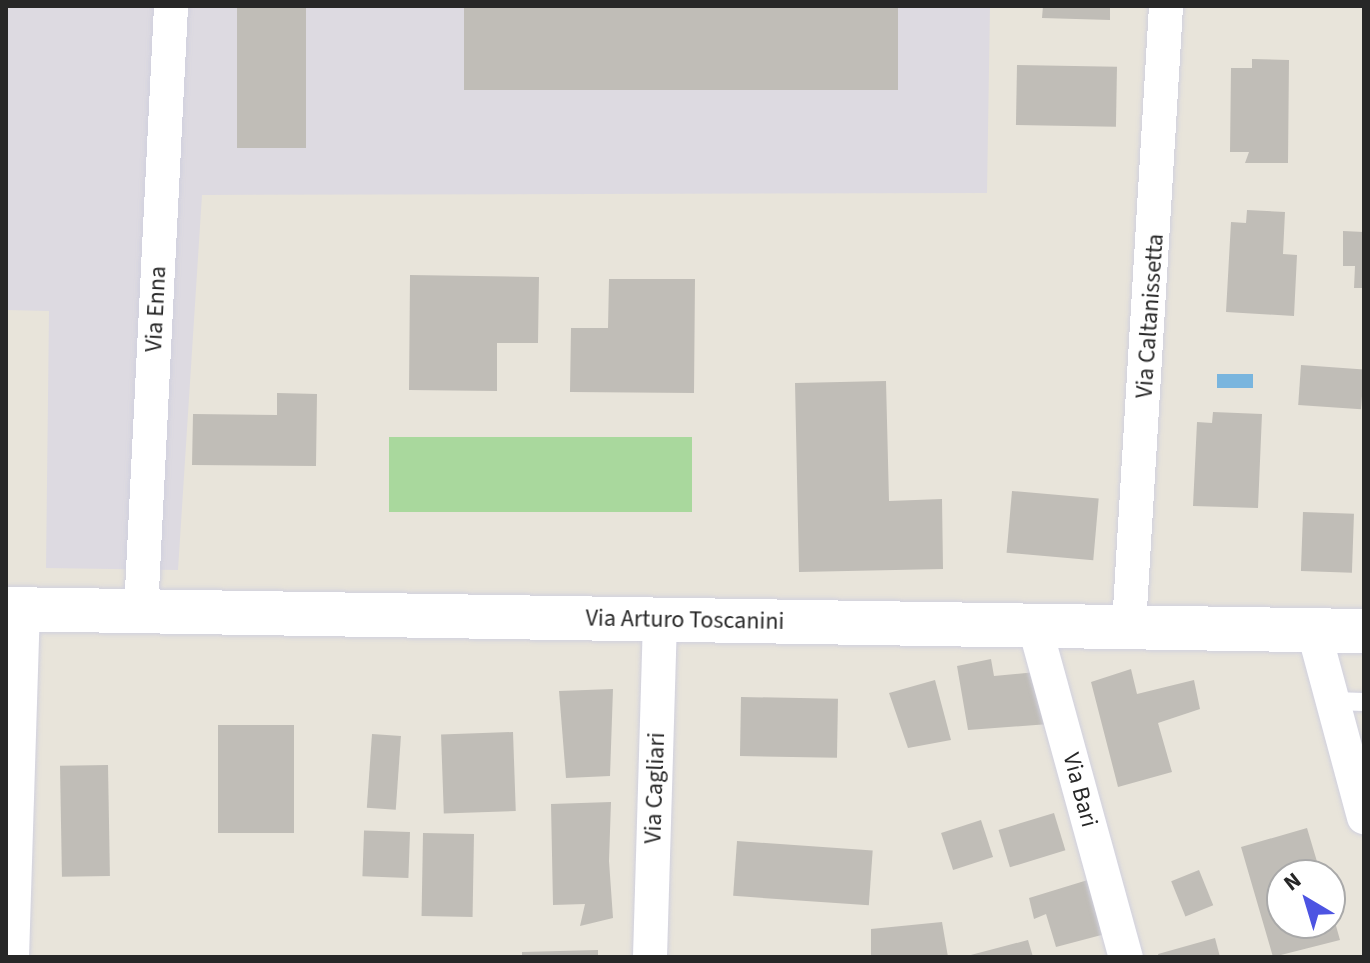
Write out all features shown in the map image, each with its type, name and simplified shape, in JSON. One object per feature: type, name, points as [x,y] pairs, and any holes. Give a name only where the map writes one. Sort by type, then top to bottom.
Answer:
[{"type":"street","name":"Via Enna","points":[[141,611],[171,6]]},
{"type":"street","name":"Via Caltanissetta","points":[[1129,626],[1166,6]]},
{"type":"street","name":"Via Arturo Toscanini","points":[[14,609],[1364,631]]},
{"type":"street","points":[[12,957],[14,609]]},
{"type":"street","name":"Via Cagliari","points":[[650,957],[660,619]]},
{"type":"street","name":"Via Bari","points":[[1034,624],[1126,957]]},
{"type":"street","points":[[1314,632],[1348,702],[1364,817]]},
{"type":"shaded area","points":[[6,6],[990,6],[987,193],[202,195],[178,570],[46,568],[49,311],[6,310]]},
{"type":"green space","points":[[389,437],[692,437],[692,512],[389,512]]},
{"type":"water","points":[[1217,374],[1253,374],[1253,388],[1217,388]]},
{"type":"building","points":[[237,6],[306,6],[306,148],[237,148]]},
{"type":"building","points":[[464,6],[898,6],[898,90],[464,90]]},
{"type":"building","points":[[1043,6],[1110,6],[1110,20],[1042,18]]},
{"type":"building","points":[[1252,59],[1289,60],[1288,163],[1245,163],[1249,152],[1230,152],[1231,68],[1252,68]]},
{"type":"building","points":[[1017,65],[1117,67],[1116,127],[1016,125]]},
{"type":"building","points":[[1247,210],[1285,212],[1283,254],[1297,255],[1294,316],[1226,312],[1231,222],[1246,223]]},
{"type":"building","points":[[1343,231],[1364,232],[1364,288],[1354,288],[1355,266],[1343,266]]},
{"type":"building","points":[[410,275],[539,277],[538,343],[497,343],[497,391],[409,390]]},
{"type":"building","points":[[609,279],[695,279],[694,393],[570,392],[571,328],[608,328]]},
{"type":"building","points":[[1301,365],[1364,369],[1361,409],[1298,405]]},
{"type":"building","points":[[886,381],[889,501],[942,499],[943,569],[799,572],[795,383]]},
{"type":"building","points":[[277,393],[317,394],[316,466],[192,465],[193,414],[277,415]]},
{"type":"building","points":[[1213,412],[1262,414],[1258,508],[1193,506],[1197,422],[1212,423]]},
{"type":"building","points":[[1012,491],[1099,499],[1093,560],[1007,553]]},
{"type":"building","points":[[1303,512],[1354,514],[1352,573],[1301,571]]},
{"type":"building","points":[[991,659],[994,676],[1036,672],[1049,724],[968,730],[957,666]]},
{"type":"building","points":[[1131,669],[1137,694],[1194,680],[1200,709],[1158,723],[1172,772],[1118,787],[1091,682]]},
{"type":"building","points":[[935,680],[951,740],[908,748],[889,693]]},
{"type":"building","points":[[613,689],[610,776],[566,778],[559,691]]},
{"type":"building","points":[[741,697],[838,699],[837,758],[740,756]]},
{"type":"building","points":[[218,725],[294,725],[294,833],[218,833]]},
{"type":"building","points":[[513,732],[516,811],[444,813],[441,735]]},
{"type":"building","points":[[372,734],[401,736],[396,810],[367,808]]},
{"type":"building","points":[[108,765],[110,876],[62,877],[60,766]]},
{"type":"building","points":[[611,802],[609,861],[613,918],[580,926],[585,904],[553,905],[551,804]]},
{"type":"building","points":[[1054,813],[1065,850],[1010,867],[999,830]]},
{"type":"building","points":[[981,820],[993,857],[953,870],[941,833]]},
{"type":"building","points":[[1307,828],[1316,859],[1266,859],[1266,933],[1241,847]]},
{"type":"building","points":[[364,830],[410,832],[408,878],[362,876]]},
{"type":"building","points":[[423,833],[474,834],[473,917],[422,916]]},
{"type":"building","points":[[737,841],[873,850],[869,905],[733,896]]},
{"type":"building","points":[[1199,870],[1213,905],[1185,916],[1171,881]]},
{"type":"building","points":[[1091,879],[1109,933],[1056,947],[1046,914],[1034,919],[1029,898]]},
{"type":"building","points":[[942,922],[948,957],[871,957],[871,929]]},
{"type":"building","points":[[1215,938],[1220,957],[1159,957],[1158,954]]},
{"type":"building","points":[[1268,939],[1340,940],[1273,957]]},
{"type":"building","points":[[1028,940],[1033,957],[967,957],[967,956]]},
{"type":"building","points":[[598,950],[598,957],[522,957],[522,952]]}]
